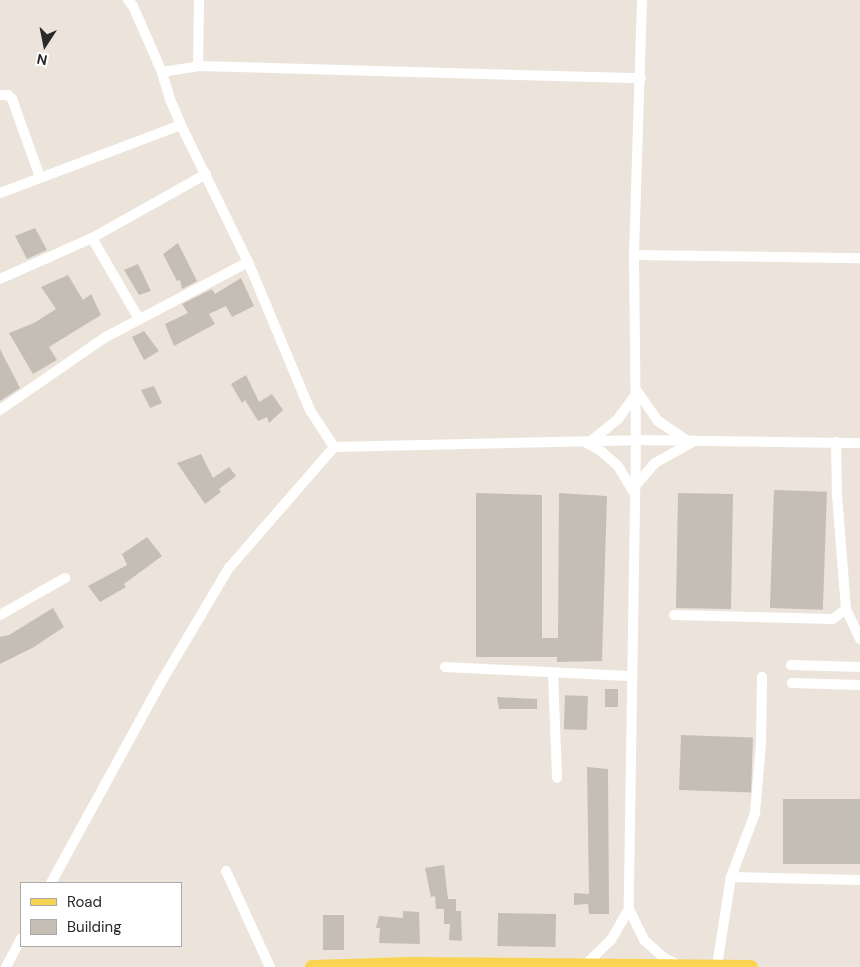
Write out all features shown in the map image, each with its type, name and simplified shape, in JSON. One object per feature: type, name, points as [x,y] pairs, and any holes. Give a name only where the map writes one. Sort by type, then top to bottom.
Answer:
[{"type":"main road","points":[[312,967],[411,964],[586,964],[751,967]]},
{"type":"street","points":[[128,0],[133,6],[162,72],[181,125],[248,262],[310,410],[334,447]]},
{"type":"street","points":[[198,66],[199,0]]},
{"type":"street","points":[[642,0],[634,255],[636,440],[629,910],[644,940],[664,958],[680,966]]},
{"type":"street","points":[[162,72],[198,66],[641,78]]},
{"type":"street","points":[[0,95],[8,95],[12,99],[40,177]]},
{"type":"street","points":[[0,193],[181,125]]},
{"type":"street","points":[[0,280],[92,238],[206,174]]},
{"type":"street","points":[[92,238],[139,319]]},
{"type":"street","points":[[634,255],[860,258]]},
{"type":"street","points":[[0,410],[104,338],[248,262]]},
{"type":"street","points":[[636,392],[658,421],[690,441]]},
{"type":"street","points":[[587,441],[618,420],[636,392]]},
{"type":"street","points":[[52,882],[160,684],[229,568],[334,447],[636,440],[860,442]]},
{"type":"street","points":[[587,441],[618,466],[635,490]]},
{"type":"street","points":[[635,490],[656,463],[690,441]]},
{"type":"street","points":[[836,442],[837,495],[846,609],[860,639]]},
{"type":"street","points":[[0,615],[66,578]]},
{"type":"street","points":[[674,615],[832,620],[846,609]]},
{"type":"street","points":[[792,665],[860,667]]},
{"type":"street","points":[[445,667],[632,676]]},
{"type":"street","points":[[553,673],[557,778]]},
{"type":"street","points":[[717,966],[731,877],[755,813],[761,743],[762,677]]},
{"type":"street","points":[[792,683],[860,685]]},
{"type":"street","points":[[226,871],[270,967]]},
{"type":"street","points":[[731,877],[860,880]]},
{"type":"street","points":[[586,964],[611,940],[629,910]]},
{"type":"street","points":[[6,967],[20,941]]},
{"type":"building","points":[[35,228],[47,250],[27,259],[15,236]]},
{"type":"building","points":[[178,243],[197,281],[182,289],[180,280],[177,281],[163,254]]},
{"type":"building","points":[[138,264],[151,291],[139,295],[124,270]]},
{"type":"building","points":[[68,275],[83,300],[91,294],[101,315],[49,347],[57,360],[33,374],[9,333],[34,323],[56,309],[41,287]]},
{"type":"building","points":[[241,278],[254,306],[232,317],[226,306],[209,314],[215,324],[174,346],[165,324],[188,313],[182,304],[212,289],[215,294]]},
{"type":"building","points":[[144,331],[159,351],[144,360],[132,337]]},
{"type":"building","points":[[0,349],[20,388],[0,401]]},
{"type":"building","points":[[246,375],[259,402],[272,394],[283,410],[269,423],[267,417],[258,421],[245,400],[242,403],[231,384]]},
{"type":"building","points":[[154,386],[162,403],[150,408],[141,390]]},
{"type":"building","points":[[201,454],[213,478],[229,467],[236,476],[219,489],[221,492],[205,504],[177,463]]},
{"type":"building","points":[[774,490],[827,492],[823,610],[770,608]]},
{"type":"building","points":[[476,493],[542,495],[542,638],[558,638],[559,493],[607,496],[602,661],[557,662],[557,657],[476,657]]},
{"type":"building","points":[[678,493],[733,494],[731,609],[676,608]]},
{"type":"building","points":[[147,537],[162,556],[124,584],[126,587],[100,602],[88,586],[127,565],[122,554]]},
{"type":"building","points":[[53,608],[64,627],[34,647],[0,664],[0,637],[9,635]]},
{"type":"building","points":[[605,689],[618,689],[618,707],[605,707]]},
{"type":"building","points":[[565,695],[588,696],[587,730],[564,729]]},
{"type":"building","points":[[497,697],[537,699],[537,709],[499,709]]},
{"type":"building","points":[[681,735],[753,738],[751,792],[679,790]]},
{"type":"building","points":[[587,767],[608,769],[609,914],[589,914],[588,904],[574,905],[574,893],[589,894]]},
{"type":"building","points":[[783,799],[860,799],[860,864],[783,864]]},
{"type":"building","points":[[444,865],[448,899],[456,899],[456,911],[461,911],[462,941],[449,940],[450,924],[444,924],[444,909],[436,909],[435,896],[431,897],[425,868]]},
{"type":"building","points":[[403,911],[419,912],[420,944],[379,943],[380,928],[376,928],[379,916],[403,918]]},
{"type":"building","points":[[498,913],[556,914],[555,947],[497,946]]},
{"type":"building","points":[[323,915],[344,915],[344,950],[323,950]]}]
